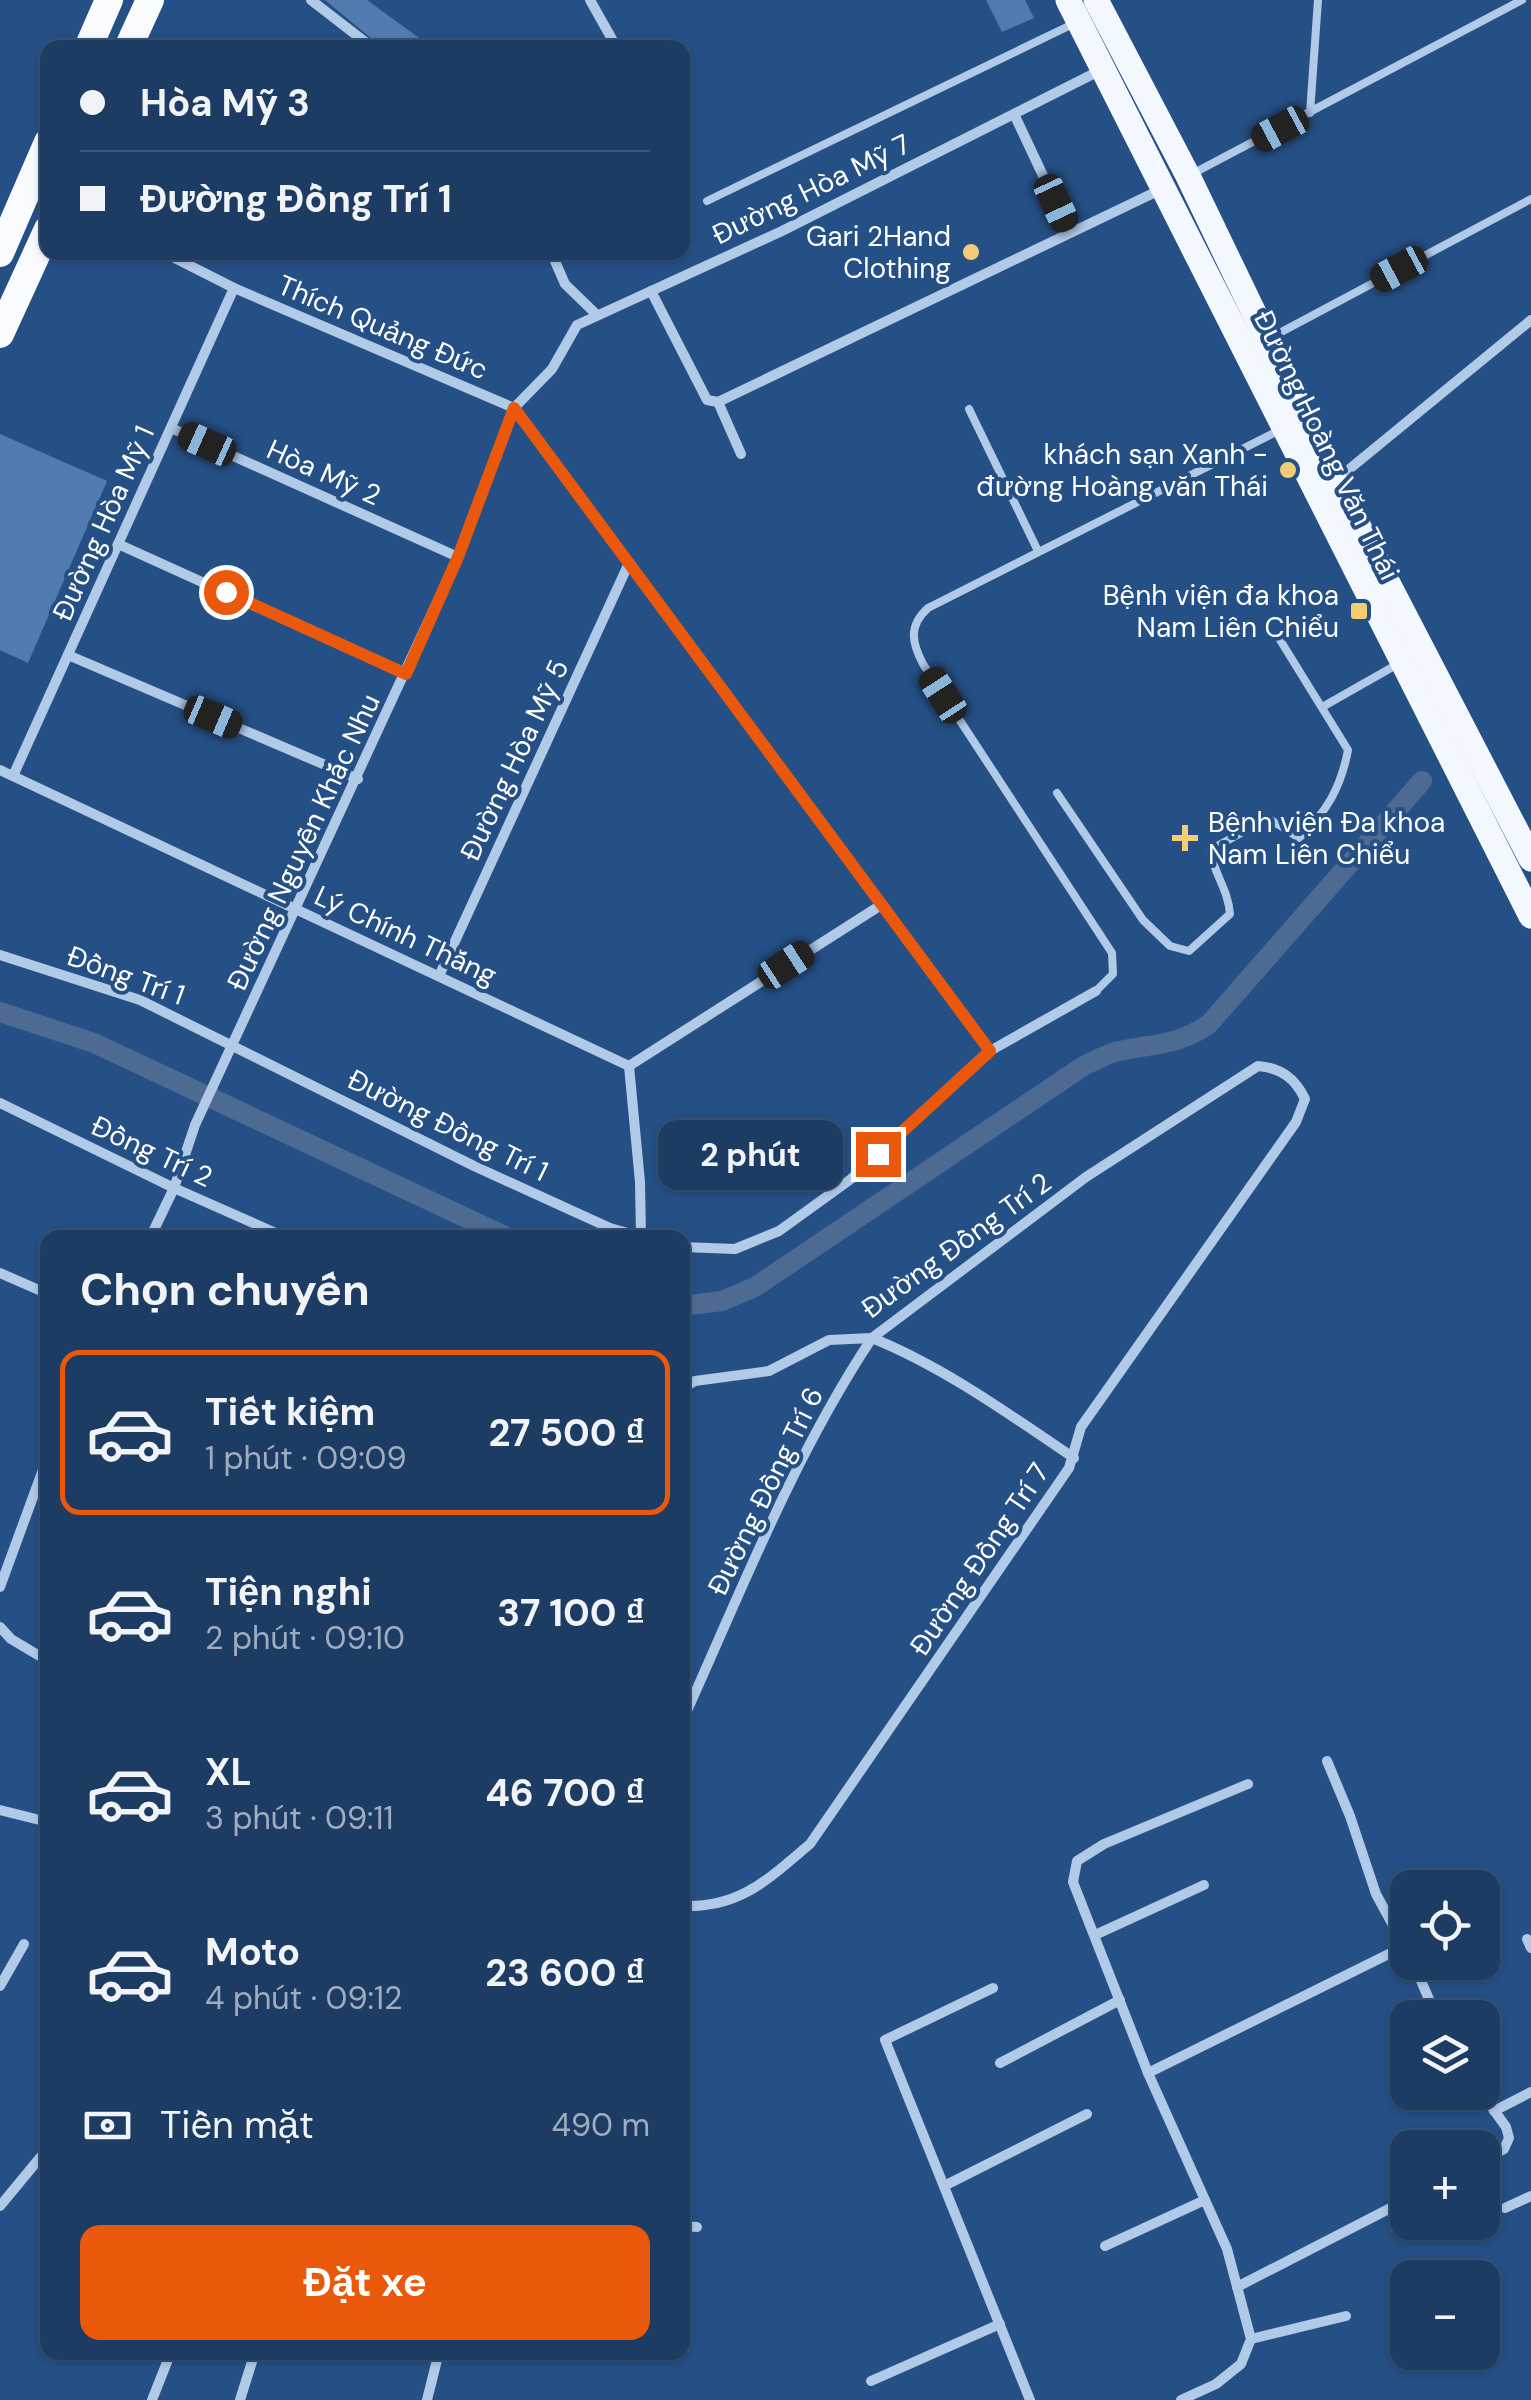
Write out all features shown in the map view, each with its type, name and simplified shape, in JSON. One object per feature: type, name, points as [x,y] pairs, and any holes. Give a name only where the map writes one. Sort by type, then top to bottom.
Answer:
[{"type":"highway","points":[[92,40],[109,0]]},
{"type":"highway","points":[[132,40],[150,0]]},
{"type":"highway","points":[[3,235],[38,189]]},
{"type":"highway","points":[[0,334],[40,246]]},
{"type":"main road","name":"Đường Hoàng Văn Thái","points":[[1096,0],[1285,428],[1405,652],[1531,916]]},
{"type":"main road","name":"Đường Hoàng Văn Thái","points":[[1073,11],[1103,70],[1177,181],[1266,340],[1335,481],[1405,652],[1531,859]]},
{"type":"street","points":[[312,0],[363,40]]},
{"type":"street","points":[[590,0],[612,40]]},
{"type":"street","name":"Đường Hòa Mỹ 7","points":[[514,408],[552,369],[578,325],[782,231],[1103,70]]},
{"type":"street","points":[[1014,114],[1070,233]]},
{"type":"street","points":[[651,291],[708,400],[718,402],[1177,181]]},
{"type":"street","name":"Thích Quảng Đức","points":[[179,260],[234,288],[514,408],[990,1051]]},
{"type":"street","points":[[554,260],[565,284],[596,316]]},
{"type":"street","name":"Đường Hòa Mỹ 1","points":[[14,776],[234,288]]},
{"type":"street","points":[[1335,481],[1531,320]]},
{"type":"street","points":[[718,402],[741,454]]},
{"type":"street","name":"Đường Nguyễn Khắc Nhu","points":[[154,1230],[174,1188],[196,1125],[458,557],[514,408]]},
{"type":"street","name":"Hòa Mỹ 2","points":[[171,428],[458,557]]},
{"type":"street","points":[[118,544],[406,674]]},
{"type":"street","name":"Đường Hòa Mỹ 5","points":[[439,976],[629,563]]},
{"type":"street","points":[[68,655],[358,779]]},
{"type":"street","name":"Lý Chính Thắng","points":[[0,770],[629,1066]]},
{"type":"street","points":[[643,1230],[629,1066],[880,904]]},
{"type":"street","name":"Đồng Trí 1","points":[[0,955],[140,1000],[234,1044]]},
{"type":"street","points":[[690,1247],[735,1249],[778,1232],[850,1180],[990,1051],[1096,990]]},
{"type":"street","name":"Đường Đồng Trí 1","points":[[234,1044],[474,1166],[617,1230]]},
{"type":"street","name":"Đường Đồng Trí 7","points":[[690,1906],[704,1907],[752,1892],[810,1844],[1074,1458],[1081,1427],[1296,1122],[1305,1099],[1289,1075],[1258,1066],[1234,1081]]},
{"type":"street","name":"Đường Đồng Trí 2","points":[[690,1384],[768,1371],[829,1340],[872,1338],[1086,1178],[1234,1081]]},
{"type":"street","name":"Đồng Trí 2","points":[[0,1103],[268,1230]]},
{"type":"street","points":[[0,1273],[40,1290]]},
{"type":"street","points":[[872,1338],[898,1348],[994,1404],[1074,1458]]},
{"type":"street","name":"Đường Đồng Trí 6","points":[[690,1704],[831,1401],[872,1338]]},
{"type":"street","points":[[0,1586],[40,1482]]},
{"type":"street","points":[[0,1628],[40,1655]]},
{"type":"street","points":[[1326,1761],[1350,1816],[1376,1894],[1390,1920]]},
{"type":"street","points":[[1181,2400],[1216,2384],[1240,2364],[1251,2339],[1228,2249],[1148,2073],[1073,1882],[1077,1861],[1104,1844],[1248,1784]]},
{"type":"street","points":[[0,1810],[40,1820]]},
{"type":"street","points":[[1095,1935],[1204,1886]]},
{"type":"street","points":[[0,1985],[24,1944]]},
{"type":"street","points":[[1148,2073],[1390,1957]]},
{"type":"street","points":[[994,1988],[885,2040],[1030,2400]]},
{"type":"street","points":[[1000,2063],[1120,2000]]},
{"type":"street","points":[[1500,2151],[1510,2138],[1494,2111],[1531,2092]]},
{"type":"street","points":[[944,2186],[1087,2114]]},
{"type":"street","points":[[0,2206],[40,2158]]},
{"type":"street","points":[[1505,2208],[1531,2196]]},
{"type":"street","points":[[1106,2246],[1205,2200]]},
{"type":"street","points":[[1237,2287],[1390,2208]]},
{"type":"street","points":[[690,2226],[697,2226]]},
{"type":"street","points":[[1251,2339],[1346,2316]]},
{"type":"street","points":[[871,2381],[1000,2324]]},
{"type":"street","points":[[152,2400],[167,2360]]},
{"type":"street","points":[[240,2400],[252,2360]]},
{"type":"street","points":[[427,2400],[437,2360]]},
{"type":"lane","points":[[1310,113],[1318,0]]},
{"type":"lane","points":[[1177,181],[1522,0]]},
{"type":"lane","points":[[707,201],[1073,11]]},
{"type":"lane","points":[[1266,340],[1531,198]]},
{"type":"lane","points":[[968,408],[1038,552]]},
{"type":"lane","points":[[1096,990],[1113,974],[1112,953],[923,664],[912,641],[916,623],[928,608],[1285,428]]},
{"type":"lane","points":[[1057,793],[1142,920],[1170,946],[1189,951],[1230,914],[1224,882],[1213,868],[1210,850],[1268,818],[1299,838],[1314,824],[1342,782],[1348,750],[1277,635]]},
{"type":"lane","points":[[1324,706],[1405,652]]},
{"type":"building","points":[[325,0],[367,0],[422,40],[373,40]]},
{"type":"building","points":[[986,0],[1025,0],[1034,18],[1002,32]]},
{"type":"building","points":[[0,434],[107,481],[28,663],[0,650]]},
{"type":"waterway","points":[[690,1305],[722,1301],[755,1287],[1085,1065],[1115,1052],[1175,1041],[1209,1024],[1422,781]]},
{"type":"waterway","points":[[0,1012],[94,1043],[492,1230]]},
{"type":"place","name":"Gari 2Hand Clothing","points":[[971,252]]},
{"type":"place","name":"khách sạn Xanh - đường Hoàng văn Thái","points":[[1288,470]]},
{"type":"place","name":"Bệnh viện đa khoa Nam Liên Chiểu","points":[[1359,611]]},
{"type":"place","name":"Bệnh viện Đa khoa Nam Liên Chiểu","points":[[1185,838]]},
{"type":"route","points":[[226,592],[406,674],[458,557],[514,408],[990,1051],[878,1154]]}]
